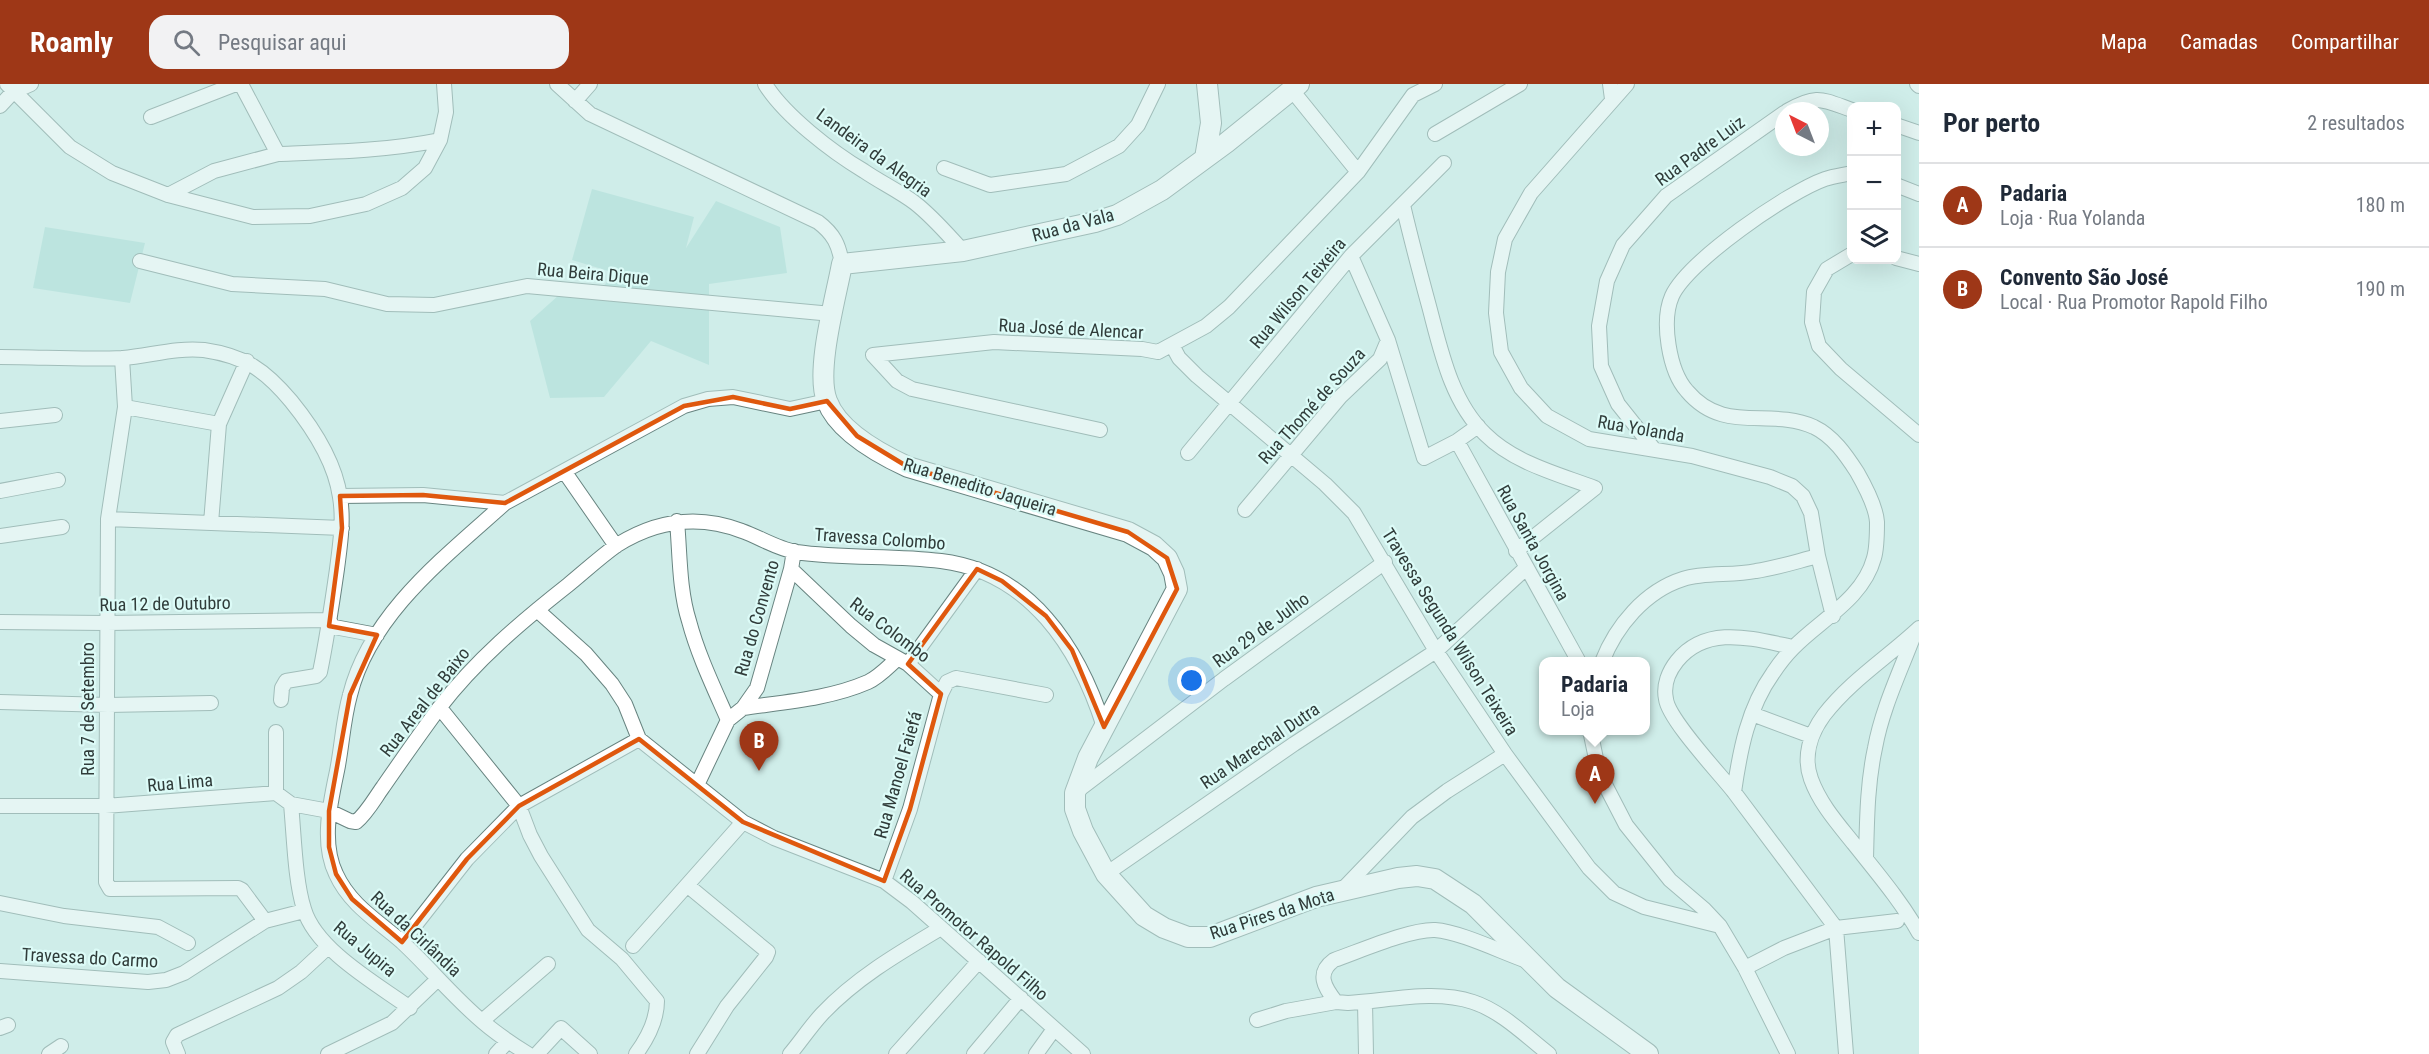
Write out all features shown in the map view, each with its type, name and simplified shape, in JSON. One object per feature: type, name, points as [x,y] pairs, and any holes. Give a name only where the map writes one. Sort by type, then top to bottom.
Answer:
[{"type":"street","points":[[10,88],[31,84]]},
{"type":"street","points":[[151,117],[236,84]]},
{"type":"street","points":[[241,84],[278,154]]},
{"type":"street","points":[[10,88],[70,147],[112,172],[168,195],[253,217],[310,216],[366,204],[402,188],[426,168],[440,140],[446,112],[444,84]]},
{"type":"street","points":[[557,84],[591,114],[624,132],[726,177],[818,222],[834,236],[839,245],[842,264],[832,314],[824,383],[827,401]]},
{"type":"street","points":[[575,101],[590,84]]},
{"type":"street","name":"Landeira da Alegria","points":[[765,84],[773,97],[822,141],[860,169],[914,202],[934,219],[963,251]]},
{"type":"street","points":[[944,168],[990,185],[1066,174],[1119,146],[1138,125],[1158,84]]},
{"type":"street","points":[[1205,158],[1211,123],[1207,84]]},
{"type":"street","points":[[1176,351],[1229,307],[1358,171],[1413,95],[1435,84]]},
{"type":"street","points":[[1435,134],[1520,84]]},
{"type":"street","points":[[1610,84],[1612,99]]},
{"type":"street","name":"Rua Yolanda","points":[[1627,84],[1531,193],[1505,239],[1498,272],[1496,313],[1501,352],[1521,388],[1547,416],[1589,439],[1653,448],[1759,474],[1792,486],[1803,496],[1811,513],[1818,556],[1833,616]]},
{"type":"street","points":[[1295,87],[1358,171]]},
{"type":"street","name":"Rua da Vala","points":[[842,264],[963,251],[1095,222],[1117,215],[1162,189],[1295,87]]},
{"type":"street","points":[[0,106],[10,88]]},
{"type":"street","name":"Rua Padre Luiz","points":[[1805,102],[1811,99],[1824,100],[1847,109]]},
{"type":"street","name":"Rua Padre Luiz","points":[[1653,448],[1618,404],[1601,366],[1599,326],[1607,281],[1623,245],[1666,196],[1775,120]]},
{"type":"street","points":[[1901,127],[1919,133]]},
{"type":"street","points":[[168,195],[196,178],[214,171],[278,154],[362,151],[440,140]]},
{"type":"street","name":"Rua Wilson Teixeira","points":[[1188,453],[1351,256],[1444,163]]},
{"type":"street","points":[[1734,792],[1743,738],[1772,674],[1793,647],[1833,616],[1867,576],[1875,557],[1877,519],[1865,486],[1844,450],[1815,428],[1788,420],[1728,418],[1705,408],[1686,390],[1670,357],[1667,327],[1671,297],[1686,277],[1716,248],[1775,204],[1824,180],[1847,174]]},
{"type":"street","points":[[1901,187],[1919,194]]},
{"type":"street","points":[[1403,205],[1448,371],[1464,408],[1486,435],[1523,461],[1595,488],[1516,550]]},
{"type":"street","name":"Rua Thomé de Souza","points":[[1245,510],[1340,397],[1380,359],[1388,340],[1351,256]]},
{"type":"street","points":[[1847,256],[1827,268],[1814,292],[1812,322],[1820,346],[1841,369],[1919,435]]},
{"type":"street","points":[[1901,259],[1919,264]]},
{"type":"street","name":"Rua Beira Dique","points":[[140,261],[232,284],[325,289],[387,304],[434,305],[527,286],[832,314]]},
{"type":"street","points":[[1388,340],[1424,458],[1478,426]]},
{"type":"street","name":"Rua José de Alencar","points":[[1100,430],[912,389],[897,381],[873,355],[994,342],[1142,349],[1158,352],[1176,351]]},
{"type":"street","points":[[0,357],[122,357],[201,350],[227,354],[247,361],[260,370],[279,387],[303,416],[327,455],[340,496],[342,528],[330,623],[319,675],[286,681],[282,688],[281,700]]},
{"type":"street","name":"Travessa Segunda Wilson Teixeira","points":[[1176,351],[1197,376],[1291,454],[1354,513],[1437,651],[1505,754],[1589,868],[1614,893],[1644,907],[1720,927]]},
{"type":"street","name":"Rua 7 de Setembro","points":[[122,357],[125,407],[108,519],[106,882],[110,889],[238,888],[242,890],[265,921]]},
{"type":"street","points":[[211,523],[219,424],[247,361]]},
{"type":"street","name":"Rua da Cirlândia","points":[[528,1054],[482,1021],[402,942],[352,899],[336,874],[329,847],[329,811],[350,695],[357,674],[377,635],[392,614],[436,565],[505,503],[684,406],[708,399],[733,397],[790,409],[827,401]]},
{"type":"street","name":"Rua Benedito Jaqueira","points":[[827,401],[839,420],[857,436],[880,454],[908,467],[1128,532],[1154,546],[1167,558],[1174,573],[1177,589],[1104,727]]},
{"type":"street","points":[[125,407],[219,424]]},
{"type":"street","points":[[0,421],[55,415]]},
{"type":"street","name":"Rua Santa Jorgina","points":[[1456,441],[1576,657]]},
{"type":"street","points":[[564,471],[616,546]]},
{"type":"street","points":[[0,490],[58,480]]},
{"type":"street","points":[[340,496],[423,495],[505,503]]},
{"type":"street","points":[[108,519],[342,528]]},
{"type":"street","points":[[677,521],[682,586],[688,620],[700,656],[728,720]]},
{"type":"street","name":"Travessa Colombo","points":[[616,546],[653,528],[677,521],[720,524],[794,551],[938,560],[977,569],[1024,595],[1046,616],[1072,650],[1097,704],[1104,727]]},
{"type":"street","points":[[0,536],[62,527]]},
{"type":"street","name":"Rua Areal de Baixo","points":[[329,811],[356,822],[474,666],[537,610],[616,546]]},
{"type":"street","name":"Rua do Convento","points":[[697,785],[728,720],[743,708],[757,688],[794,551]]},
{"type":"street","points":[[1604,657],[1624,623],[1652,593],[1684,579],[1755,572],[1818,556]]},
{"type":"street","name":"Rua 29 de Julho","points":[[1074,793],[1215,686],[1385,562]]},
{"type":"street","name":"Rua Marechal Dutra","points":[[1106,874],[1294,744],[1437,651],[1526,568]]},
{"type":"street","name":"Rua Colombo","points":[[791,569],[851,626],[874,645],[902,661],[941,694]]},
{"type":"street","points":[[743,708],[802,700],[862,684],[880,675],[902,661],[977,569]]},
{"type":"street","name":"Rua Promotor Rapold Filho","points":[[537,610],[586,654],[612,684],[625,704],[639,739],[743,822],[774,838],[884,881],[912,902],[1083,1054]]},
{"type":"street","name":"Rua 12 de Outubro","points":[[0,622],[330,623],[377,635]]},
{"type":"street","points":[[1917,630],[1862,677],[1824,715],[1810,736],[1807,759],[1811,778],[1834,820],[1866,859],[1912,906],[1919,933]]},
{"type":"street","points":[[1866,859],[1867,818],[1875,748],[1886,709],[1917,630]]},
{"type":"street","points":[[1793,647],[1746,637],[1714,637],[1686,650],[1668,672],[1665,700],[1682,729],[1734,792],[1836,928],[1846,1054]]},
{"type":"street","name":"Rua Manoel Faiefá","points":[[884,881],[910,808],[941,694],[949,679],[956,678],[1046,694]]},
{"type":"street","points":[[0,702],[108,705],[212,703]]},
{"type":"street","points":[[440,708],[519,806],[541,856],[588,930],[622,959],[657,1001],[657,1009],[647,1039],[636,1054]]},
{"type":"street","points":[[1752,714],[1810,736]]},
{"type":"street","points":[[1074,793],[1104,727]]},
{"type":"street","points":[[276,732],[276,793],[291,804],[329,811]]},
{"type":"street","points":[[1591,735],[1599,773],[1626,825],[1670,880],[1704,909],[1720,927],[1745,968],[1788,1054]]},
{"type":"street","points":[[402,942],[467,859],[519,806],[639,739]]},
{"type":"street","points":[[1341,891],[1412,817],[1447,791],[1505,754]]},
{"type":"street","name":"Rua Lima","points":[[0,806],[105,806],[276,793]]},
{"type":"street","name":"Rua Pires da Mota","points":[[1074,793],[1075,809],[1083,831],[1106,874],[1144,916],[1164,928],[1188,937],[1210,937],[1316,897],[1398,878],[1417,876],[1435,879],[1473,904],[1557,988],[1648,1054]]},
{"type":"street","name":"Rua Jupira","points":[[291,804],[304,911],[314,930],[328,946],[410,1008]]},
{"type":"street","points":[[633,946],[743,822]]},
{"type":"street","points":[[687,885],[766,950],[768,955],[727,1006],[697,1054]]},
{"type":"street","points":[[0,903],[64,916],[158,927],[188,943]]},
{"type":"street","name":"Travessa do Carmo","points":[[0,971],[148,982],[166,981],[183,973],[265,921],[304,911]]},
{"type":"street","points":[[1745,968],[1784,948],[1836,928],[1897,921]]},
{"type":"street","points":[[790,1054],[822,1015],[852,986],[877,967],[941,928]]},
{"type":"street","points":[[1336,1002],[1326,990],[1322,978],[1324,969],[1334,960],[1417,932],[1435,930],[1450,933],[1530,962]]},
{"type":"street","points":[[178,1054],[173,1042],[174,1037],[278,988],[301,972],[328,946]]},
{"type":"street","points":[[896,1054],[979,962]]},
{"type":"street","points":[[482,1021],[548,964]]},
{"type":"street","points":[[328,1054],[392,1023],[438,979]]},
{"type":"street","points":[[1257,1020],[1286,1011],[1336,1002],[1365,1002],[1427,996],[1451,997],[1474,1002],[1495,1013],[1550,1054]]},
{"type":"street","points":[[974,1054],[1021,998]]},
{"type":"street","points":[[1365,1002],[1366,1054]]},
{"type":"street","points":[[537,1054],[561,1028],[590,1054]]},
{"type":"street","points":[[1036,1054],[1054,1029]]},
{"type":"street","points":[[496,1054],[508,1041]]},
{"type":"street","points":[[48,1054],[62,1046]]},
{"type":"highlighted area","points":[[733,397],[790,409],[827,401],[857,436],[908,467],[1128,532],[1167,558],[1177,589],[1104,727],[1072,650],[1046,616],[1002,581],[977,569],[908,664],[941,694],[910,809],[884,881],[743,822],[639,739],[519,806],[467,859],[402,942],[352,899],[336,874],[329,847],[329,811],[350,695],[377,635],[329,626],[342,528],[340,496],[423,495],[505,503],[684,406]]},
{"type":"shaded area","points":[[592,189],[694,217],[686,248],[716,201],[780,227],[787,273],[709,284],[709,365],[651,341],[604,397],[550,398],[530,321],[569,286],[599,291],[615,273],[572,260]]},
{"type":"shaded area","points":[[45,227],[145,243],[130,303],[33,288]]},
{"type":"place","name":"Convento São José","points":[[759,771]]},
{"type":"place","name":"Padaria","points":[[1595,804]]}]
